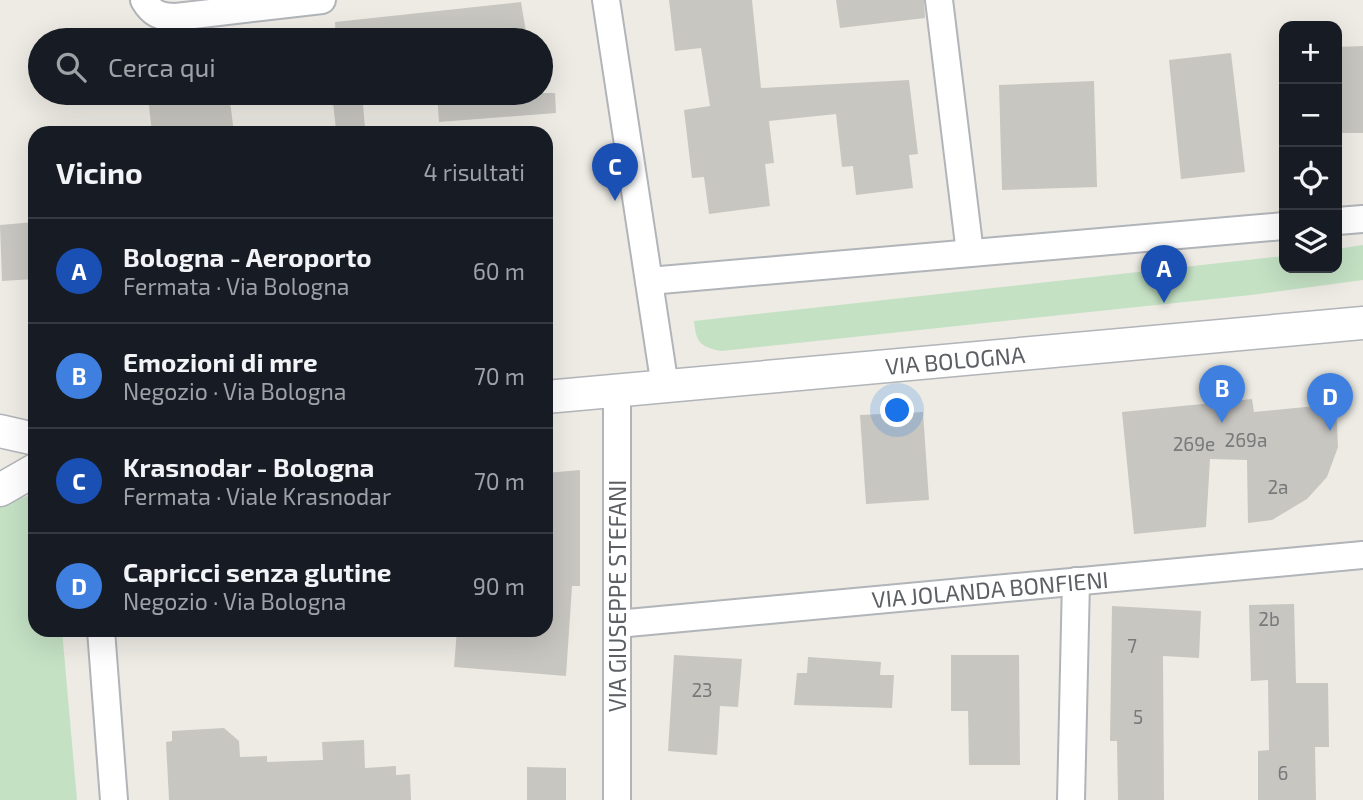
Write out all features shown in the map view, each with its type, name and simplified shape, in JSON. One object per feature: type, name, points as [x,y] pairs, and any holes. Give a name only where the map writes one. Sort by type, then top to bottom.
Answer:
[{"type":"street","points":[[144,0],[151,11],[161,17],[222,6],[322,0]]},
{"type":"street","points":[[606,0],[665,387]]},
{"type":"street","points":[[939,0],[970,253]]},
{"type":"street","points":[[1342,221],[1363,219]]},
{"type":"street","points":[[649,281],[1279,226]]},
{"type":"street","name":"VIA BOLOGNA","points":[[553,396],[1363,323]]},
{"type":"street","name":"VIA GIUSEPPE STEFANI","points":[[617,391],[617,800]]},
{"type":"street","points":[[0,431],[28,437]]},
{"type":"street","points":[[0,467],[28,456]]},
{"type":"street","points":[[0,489],[28,474]]},
{"type":"street","name":"VIA JOLANDA BONFIENI","points":[[617,624],[1363,555]]},
{"type":"street","points":[[1071,800],[1076,581]]},
{"type":"street","points":[[102,637],[114,800]]},
{"type":"green space","points":[[1363,245],[1363,280],[1251,295],[721,351],[708,348],[700,342],[694,321],[1279,257],[1279,273],[1342,273],[1342,248]]},
{"type":"green space","points":[[28,496],[28,637],[63,637],[77,800],[0,800],[0,506]]},
{"type":"building","points":[[669,0],[752,0],[761,88],[909,80],[918,154],[909,155],[913,188],[856,195],[853,166],[842,167],[836,114],[769,121],[774,163],[765,164],[770,206],[709,214],[704,177],[692,178],[684,110],[710,106],[701,48],[675,51]]},
{"type":"building","points":[[836,0],[924,0],[925,18],[840,28]]},
{"type":"building","points":[[521,2],[525,28],[335,28],[335,22]]},
{"type":"building","points":[[1363,46],[1363,133],[1342,133],[1342,47]]},
{"type":"building","points":[[1231,53],[1245,172],[1181,179],[1169,60]]},
{"type":"building","points":[[1094,81],[1097,187],[1002,190],[999,85]]},
{"type":"building","points":[[555,93],[556,113],[439,122],[438,105],[553,105]]},
{"type":"building","points":[[149,105],[230,105],[233,126],[151,126]]},
{"type":"building","points":[[333,105],[363,105],[365,126],[336,126]]},
{"type":"building","points":[[28,223],[28,279],[2,281],[0,225]]},
{"type":"building","points":[[1252,399],[1254,412],[1336,404],[1338,447],[1327,477],[1307,499],[1272,520],[1248,523],[1247,460],[1210,459],[1206,527],[1134,534],[1122,412]]},
{"type":"building","points":[[923,412],[929,500],[866,504],[860,415]]},
{"type":"building","points":[[580,470],[580,586],[572,586],[566,676],[454,667],[456,637],[553,637],[553,472]]},
{"type":"building","points":[[1294,604],[1296,683],[1328,683],[1329,747],[1315,747],[1316,800],[1258,800],[1258,751],[1269,750],[1268,680],[1251,681],[1249,605]]},
{"type":"building","points":[[1112,606],[1201,611],[1199,658],[1163,656],[1164,800],[1118,800],[1117,741],[1110,741]]},
{"type":"building","points":[[674,655],[742,659],[738,707],[720,706],[717,755],[668,751]]},
{"type":"building","points":[[951,655],[1019,655],[1020,765],[969,765],[968,711],[951,711]]},
{"type":"building","points":[[808,657],[881,662],[880,675],[894,675],[892,708],[794,705],[797,673],[807,673]]},
{"type":"building","points":[[224,728],[239,741],[240,757],[267,756],[267,762],[323,760],[322,742],[364,740],[365,768],[396,766],[396,775],[410,774],[411,800],[169,800],[166,742],[172,741],[172,731]]},
{"type":"building","points":[[527,767],[566,768],[566,800],[527,800]]},
{"type":"place","name":"Krasnodar - Bologna","points":[[615,201]]},
{"type":"place","name":"Bologna - Aeroporto","points":[[1164,303]]},
{"type":"place","name":"Emozioni di mre","points":[[1222,423]]},
{"type":"place","name":"Capricci senza glutine","points":[[1330,431]]}]
